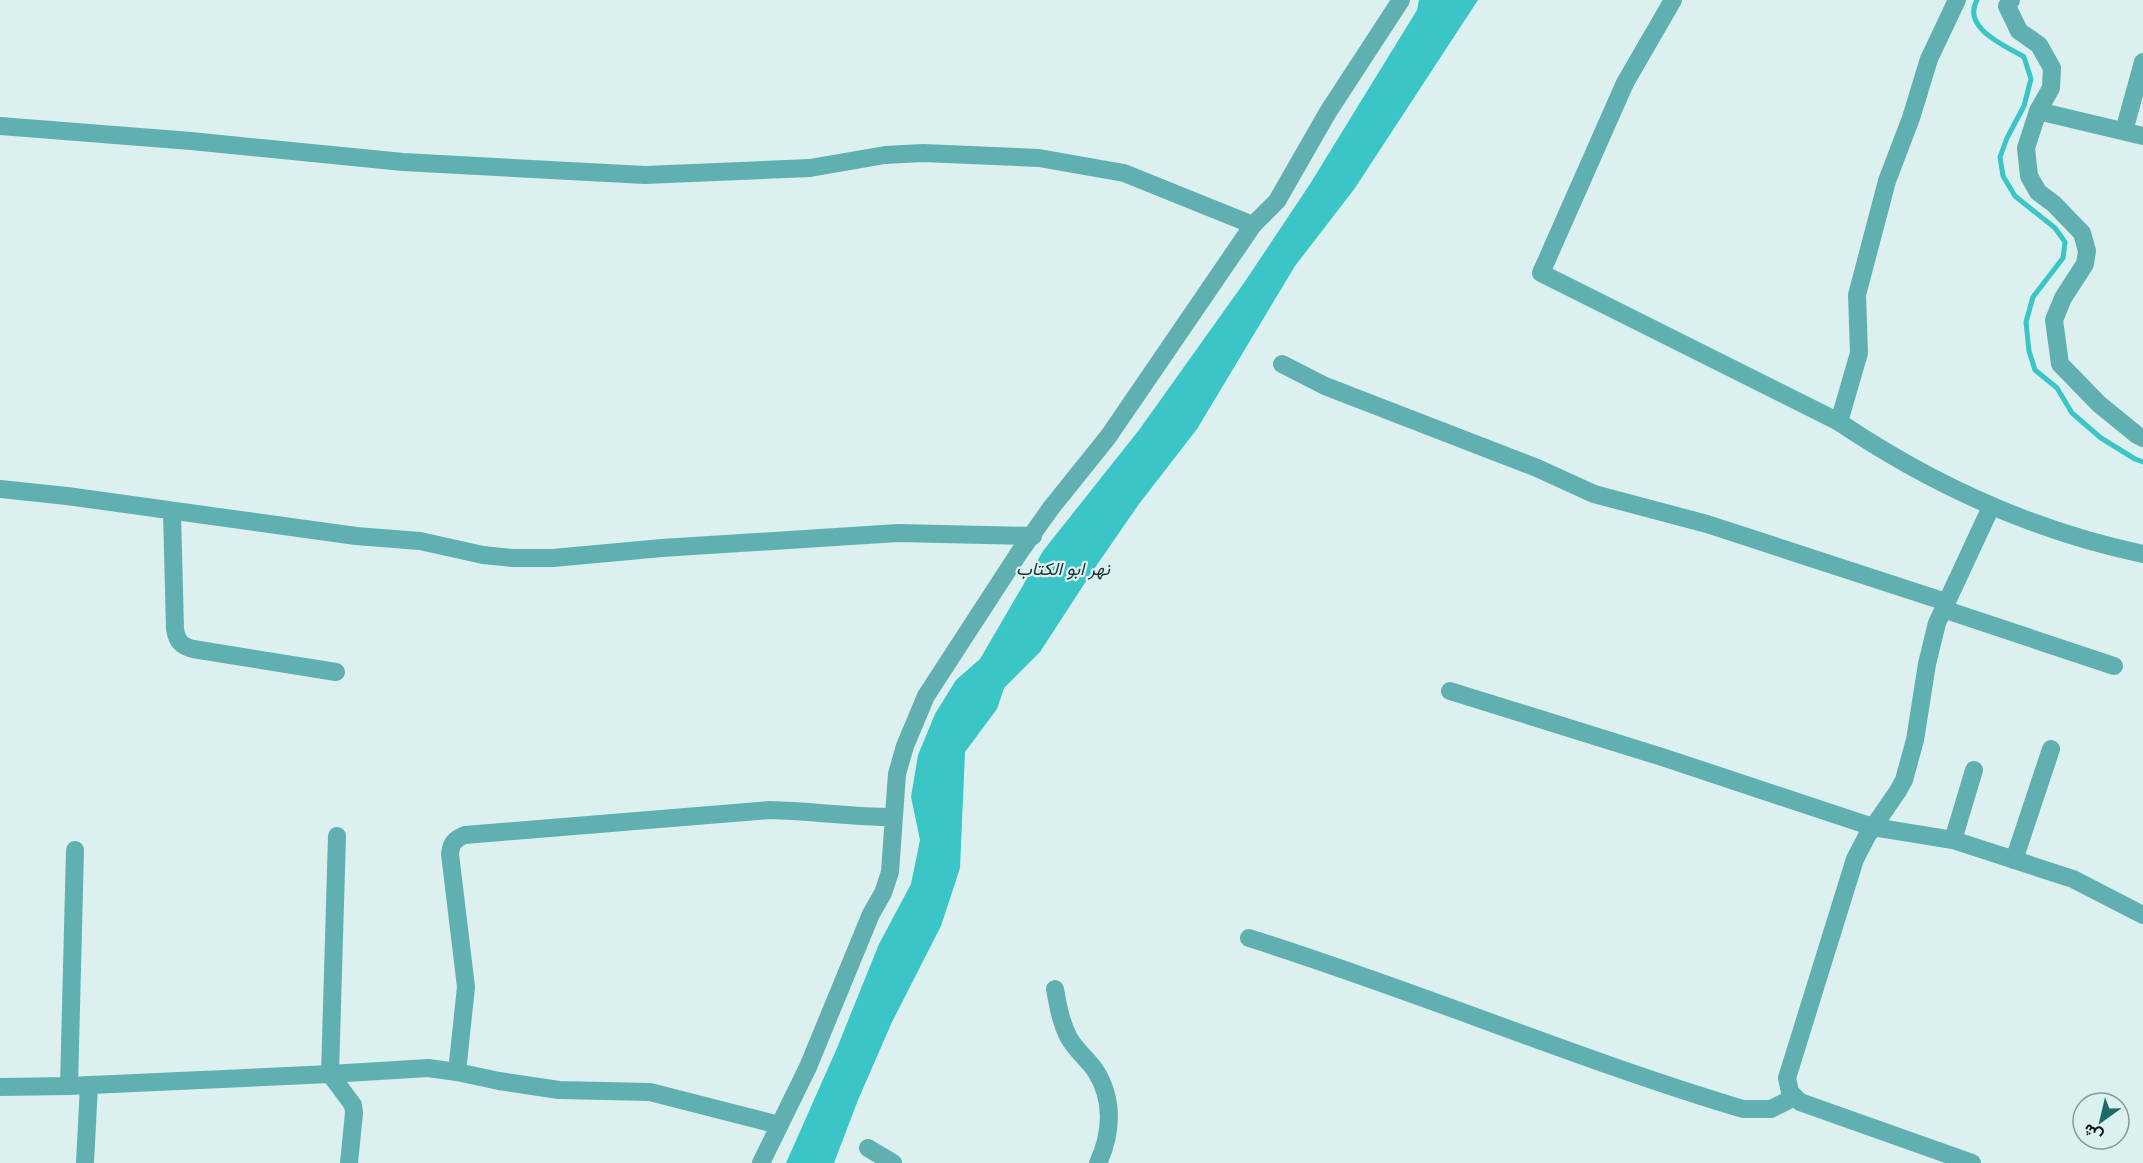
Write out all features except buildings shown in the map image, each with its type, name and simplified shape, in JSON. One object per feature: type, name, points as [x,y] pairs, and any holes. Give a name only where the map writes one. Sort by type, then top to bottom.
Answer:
[{"type":"street","points":[[761,1163],[808,1067],[863,933],[883,893],[890,872],[893,850],[897,774],[905,746],[927,696],[1005,574],[1051,508],[1108,437],[1253,225],[1277,201],[1328,112],[1401,0]]},
{"type":"street","points":[[1673,0],[1625,83],[1541,273],[1839,422],[1882,450],[1991,507],[2055,531],[2143,554]]},
{"type":"street","points":[[1839,422],[1859,353],[1857,295],[1887,181],[1911,118],[1929,59],[1957,0]]},
{"type":"street","points":[[2011,0],[2007,6],[2019,31],[2039,45],[2052,68],[2051,88],[2038,111],[2026,148],[2029,176],[2038,192],[2054,204],[2082,233],[2087,251],[2085,264],[2063,298],[2054,320],[2060,364],[2099,404],[2143,438]]},
{"type":"street","points":[[2124,131],[2143,62]]},
{"type":"street","points":[[2038,111],[2143,136]]},
{"type":"street","points":[[0,126],[191,141],[403,162],[645,175],[810,168],[885,155],[923,153],[1039,158],[1124,173],[1253,225]]},
{"type":"street","points":[[1282,364],[1325,386],[1537,468],[1594,494],[1707,524],[1945,605],[2114,666]]},
{"type":"street","points":[[0,489],[67,496],[356,536],[420,541],[483,555],[512,558],[553,558],[662,548],[898,533],[1033,536]]},
{"type":"street","points":[[1972,1163],[1806,1104],[1795,1097],[1788,1085],[1787,1071],[1850,873],[1873,827],[1904,780],[1915,740],[1927,664],[1945,605],[1991,507]]},
{"type":"street","points":[[172,512],[176,629],[179,643],[193,649],[336,672]]},
{"type":"street","points":[[1450,691],[1662,757],[1873,827],[1953,840],[2073,879],[2143,915]]},
{"type":"street","points":[[2014,860],[2051,749]]},
{"type":"street","points":[[1953,840],[1974,770]]},
{"type":"street","points":[[457,1072],[466,987],[450,854],[456,839],[465,835],[770,810],[893,817]]},
{"type":"street","points":[[337,836],[330,1074],[353,1105],[349,1163]]},
{"type":"street","points":[[69,1086],[75,850]]},
{"type":"street","points":[[1249,938],[1301,954],[1558,1047],[1734,1106],[1752,1110],[1771,1109],[1795,1097]]},
{"type":"street","points":[[1055,989],[1068,1036],[1096,1072],[1107,1094],[1110,1122],[1105,1148],[1098,1163]]},
{"type":"street","points":[[0,1087],[69,1086],[428,1068],[499,1082],[559,1090],[650,1092],[779,1125]]},
{"type":"street","points":[[85,1163],[89,1085]]},
{"type":"street","points":[[868,1148],[893,1163]]},
{"type":"water","name":"نهر ابو الكتاب","points":[[1419,0],[1478,0],[1355,188],[1295,266],[1197,429],[1139,504],[1040,652],[1004,688],[997,709],[965,752],[960,868],[941,926],[892,1022],[834,1163],[786,1163],[837,1048],[879,944],[911,884],[920,840],[911,797],[918,755],[935,714],[956,680],[980,659],[1043,551],[1139,430],[1246,280],[1310,184],[1417,10]]},
{"type":"waterway","points":[[1977,0],[1974,10],[1975,19],[1980,27],[1997,42],[2024,57],[2031,79],[2024,106],[2000,157],[2003,176],[2015,196],[2055,228],[2065,242],[2063,258],[2033,297],[2026,322],[2029,351],[2035,370],[2057,388],[2072,413],[2101,438],[2143,462]]}]
